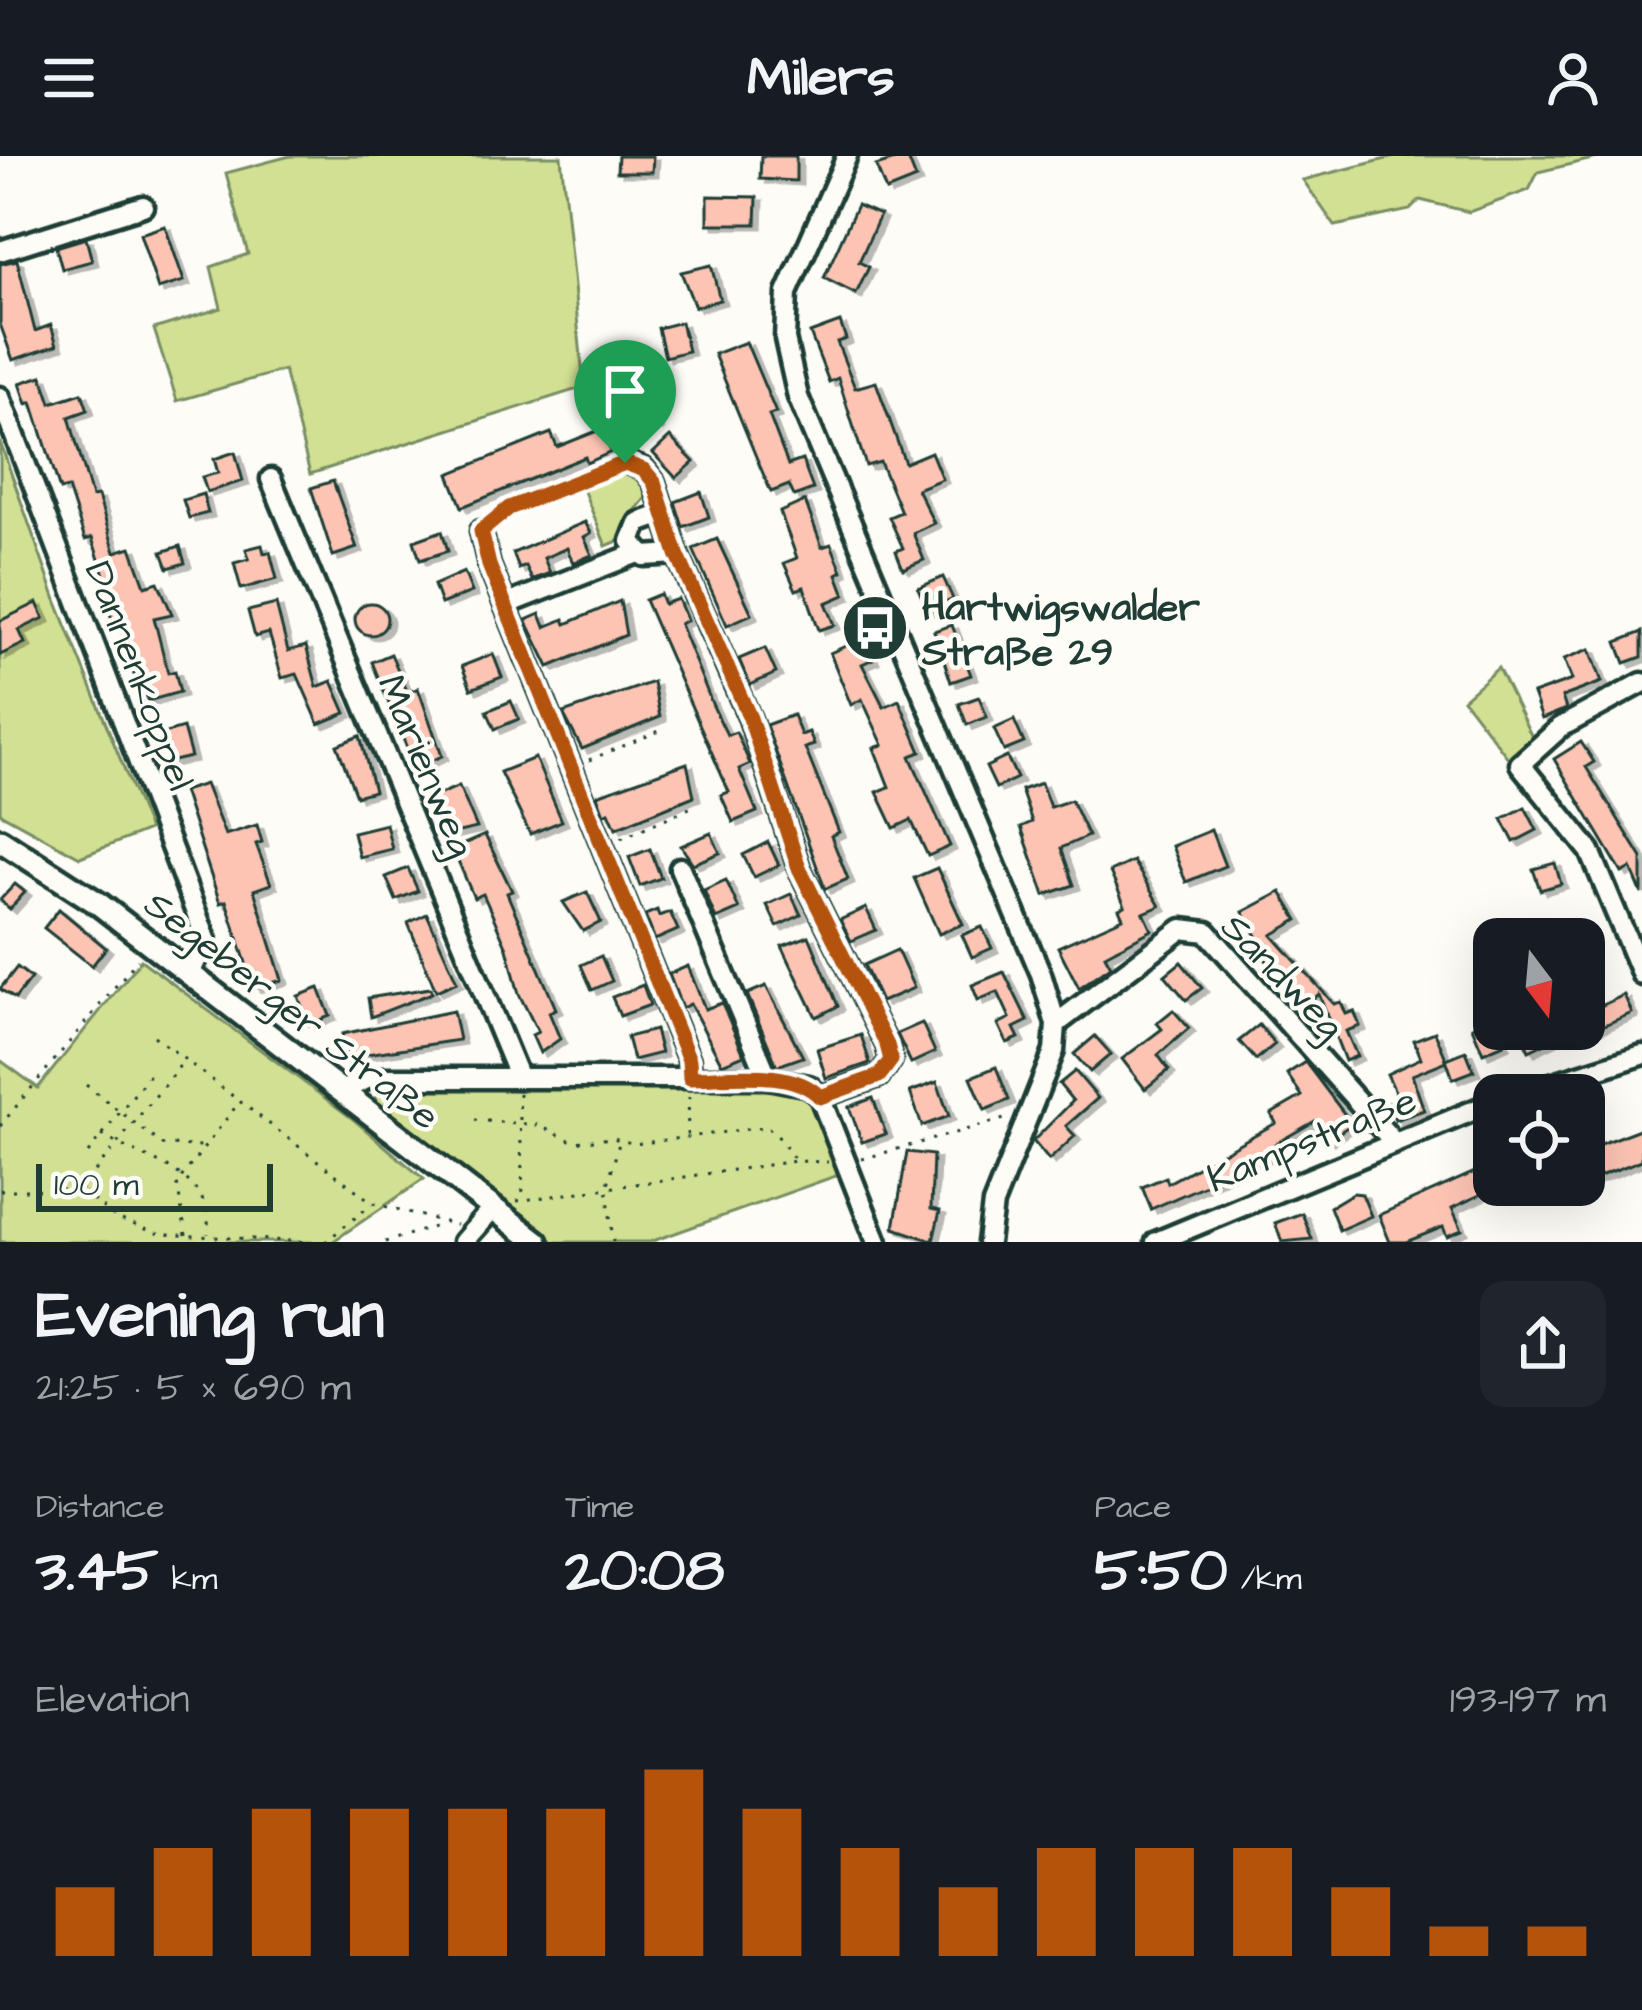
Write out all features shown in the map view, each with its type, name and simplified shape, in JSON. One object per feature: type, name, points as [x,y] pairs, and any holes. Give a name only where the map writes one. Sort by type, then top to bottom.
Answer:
[{"type":"main road","name":"Segeberger Straße","points":[[0,839],[190,974],[537,1242]]},
{"type":"street","points":[[847,156],[788,293],[785,339],[798,397],[1041,974],[1056,1024],[1054,1051],[993,1204],[988,1242]]},
{"type":"street","points":[[0,251],[143,206]]},
{"type":"street","name":"Dannenkoppel","points":[[0,397],[206,939],[190,974]]},
{"type":"street","points":[[625,463],[644,470],[654,482],[677,554],[724,652],[815,904],[887,1045],[891,1060],[879,1076],[820,1097]]},
{"type":"street","name":"Marienweg","points":[[272,479],[519,1078]]},
{"type":"street","points":[[640,552],[631,532],[638,523],[663,514]]},
{"type":"street","points":[[481,531],[505,605],[689,1060],[690,1078]]},
{"type":"street","points":[[505,605],[640,552],[677,554]]},
{"type":"street","points":[[1642,682],[1561,728],[1520,764],[1590,851],[1642,975]]},
{"type":"street","points":[[680,868],[768,1078]]},
{"type":"street","name":"Sandweg","points":[[1056,1024],[1182,929],[1207,932],[1392,1140]]},
{"type":"street","points":[[1582,1074],[1642,1055]]},
{"type":"street","points":[[341,1091],[369,1078],[768,1078],[809,1086],[820,1097],[878,1242]]},
{"type":"street","name":"Kampstraße","points":[[1156,1242],[1473,1110]]},
{"type":"street","points":[[469,1234],[493,1208]]},
{"type":"path","points":[[481,531],[509,508],[625,463]]},
{"type":"path","points":[[571,767],[662,730]]},
{"type":"path","points":[[603,846],[696,805]]},
{"type":"path","points":[[0,1126],[150,944]]},
{"type":"path","points":[[154,1036],[373,1203],[469,1234]]},
{"type":"path","points":[[80,1190],[183,1061]]},
{"type":"path","points":[[88,1153],[153,1070]]},
{"type":"path","points":[[519,1078],[523,1199]]},
{"type":"path","points":[[687,1137],[690,1078]]},
{"type":"path","points":[[86,1084],[164,1144],[205,1147]]},
{"type":"path","points":[[186,1235],[177,1183],[238,1103]]},
{"type":"path","points":[[493,1208],[523,1199],[796,1161],[848,1163],[1027,1113]]},
{"type":"path","points":[[476,1120],[538,1125],[574,1142],[687,1137],[764,1127],[774,1131],[796,1161]]},
{"type":"path","points":[[102,1135],[184,1174],[207,1201],[208,1236]]},
{"type":"path","points":[[613,1242],[607,1188],[620,1141]]},
{"type":"path","points":[[0,1190],[80,1190],[116,1218],[159,1234],[310,1242]]},
{"type":"path","points":[[325,1242],[373,1203]]},
{"type":"path","points":[[385,1242],[442,1225]]},
{"type":"green space","points":[[290,156],[561,156],[584,387],[310,474],[284,370],[177,401],[154,329],[221,308],[211,267],[248,254],[226,173]]},
{"type":"green space","points":[[1398,156],[1605,156],[1538,172],[1529,190],[1469,212],[1420,200],[1410,210],[1335,226],[1303,180]]},
{"type":"green space","points":[[0,442],[56,600],[149,830],[80,857],[0,813]]},
{"type":"green space","points":[[618,471],[633,473],[649,494],[628,519],[623,539],[606,546],[581,484]]},
{"type":"green space","points":[[1498,668],[1533,739],[1508,758],[1463,699]]},
{"type":"green space","points":[[141,960],[353,1119],[424,1179],[332,1242],[0,1242],[0,1060],[38,1088]]},
{"type":"green space","points":[[394,1082],[763,1084],[799,1095],[818,1112],[841,1174],[650,1242],[554,1242],[375,1100],[379,1088]]},
{"type":"building","points":[[618,156],[653,156],[652,172],[617,172]]},
{"type":"building","points":[[761,156],[796,156],[796,181],[760,179]]},
{"type":"building","points":[[907,156],[916,179],[886,191],[876,166]]},
{"type":"building","points":[[708,196],[757,197],[756,224],[708,224]]},
{"type":"building","points":[[857,205],[880,215],[859,262],[869,267],[856,294],[824,278]]},
{"type":"building","points":[[165,226],[184,281],[158,289],[140,234]]},
{"type":"building","points":[[86,238],[92,261],[62,269],[56,247]]},
{"type":"building","points":[[17,260],[35,331],[51,325],[57,345],[13,360],[0,324],[0,264]]},
{"type":"building","points":[[711,265],[720,300],[695,307],[681,272]]},
{"type":"building","points":[[681,322],[688,351],[665,357],[658,328]]},
{"type":"building","points":[[840,322],[846,339],[837,342],[855,388],[876,382],[905,463],[931,452],[942,479],[917,489],[934,523],[913,533],[924,560],[903,569],[896,551],[903,548],[889,517],[901,512],[880,462],[866,466],[838,378],[829,382],[810,333]]},
{"type":"building","points":[[746,342],[776,413],[769,415],[788,465],[802,460],[813,489],[794,496],[789,485],[771,492],[714,354]]},
{"type":"building","points":[[42,376],[51,403],[82,393],[88,410],[69,417],[92,497],[98,496],[115,552],[131,547],[145,586],[158,582],[172,614],[154,618],[168,673],[175,671],[180,692],[148,701],[142,681],[136,682],[121,627],[115,628],[105,598],[111,596],[92,538],[85,540],[68,488],[60,490],[32,402],[27,404],[20,383]]},
{"type":"building","points":[[627,384],[665,393],[657,426],[619,416]]},
{"type":"building","points":[[602,429],[611,452],[587,463],[585,457],[462,507],[449,474],[551,433],[557,447]]},
{"type":"building","points":[[670,437],[694,462],[676,478],[653,453]]},
{"type":"building","points":[[235,452],[243,481],[207,492],[202,477],[218,473],[214,459]]},
{"type":"building","points":[[333,481],[357,548],[333,556],[311,488]]},
{"type":"building","points":[[701,492],[709,517],[683,527],[675,502]]},
{"type":"building","points":[[203,494],[208,513],[189,518],[183,500]]},
{"type":"building","points":[[805,501],[822,547],[831,544],[845,595],[826,603],[835,625],[819,630],[804,587],[796,590],[784,563],[797,558],[780,512]]},
{"type":"building","points":[[585,522],[591,533],[584,537],[592,555],[573,563],[567,548],[544,558],[550,573],[532,580],[526,566],[519,569],[513,553]]},
{"type":"building","points":[[442,531],[448,551],[420,560],[414,541]]},
{"type":"building","points":[[717,539],[752,614],[727,625],[693,549]]},
{"type":"building","points":[[262,545],[264,553],[270,552],[277,579],[241,589],[234,563],[249,559],[246,549]]},
{"type":"building","points":[[180,546],[185,563],[168,568],[162,552]]},
{"type":"building","points":[[464,572],[472,592],[441,604],[434,585]]},
{"type":"building","points":[[943,577],[953,599],[928,611],[918,588]]},
{"type":"building","points":[[660,594],[664,604],[678,599],[687,620],[680,624],[713,706],[727,735],[736,732],[750,764],[739,769],[757,812],[733,822],[721,795],[729,792],[645,600]]},
{"type":"building","points":[[620,601],[626,635],[549,667],[526,620],[540,614],[545,627],[564,619],[566,624]]},
{"type":"building","points":[[37,603],[44,618],[19,630],[25,643],[0,655],[0,621]]},
{"type":"building","points":[[371,603],[382,608],[387,619],[382,630],[371,635],[360,630],[355,619],[360,608]]},
{"type":"building","points":[[276,604],[288,651],[306,646],[317,687],[332,681],[346,713],[319,724],[297,674],[282,678],[269,633],[255,637],[248,611]]},
{"type":"building","points":[[952,625],[971,675],[951,682],[934,631]]},
{"type":"building","points":[[1642,632],[1642,657],[1625,663],[1617,642]]},
{"type":"building","points":[[864,638],[873,659],[862,664],[884,707],[899,700],[921,752],[910,756],[950,846],[928,856],[911,820],[894,828],[877,792],[889,787],[874,748],[883,745],[862,699],[851,705],[830,653]]},
{"type":"building","points":[[765,648],[776,673],[750,685],[739,659]]},
{"type":"building","points":[[1590,649],[1602,682],[1562,697],[1566,709],[1542,719],[1533,694],[1572,680],[1564,659]]},
{"type":"building","points":[[391,654],[408,693],[418,688],[442,756],[415,768],[372,662]]},
{"type":"building","points":[[493,654],[502,677],[471,689],[462,666]]},
{"type":"building","points":[[653,682],[660,717],[582,749],[563,713]]},
{"type":"building","points":[[979,697],[987,717],[967,725],[959,704]]},
{"type":"building","points":[[511,701],[519,719],[495,729],[487,711]]},
{"type":"building","points":[[793,715],[801,735],[809,732],[814,745],[805,748],[839,832],[831,836],[848,879],[825,889],[766,725]]},
{"type":"building","points":[[1014,720],[1024,743],[1004,751],[994,729]]},
{"type":"building","points":[[183,728],[191,757],[169,762],[162,734]]},
{"type":"building","points":[[360,736],[374,791],[356,796],[337,745]]},
{"type":"building","points":[[1581,742],[1594,762],[1586,767],[1642,858],[1642,894],[1631,868],[1622,873],[1554,759]]},
{"type":"building","points":[[1007,757],[1017,778],[996,788],[986,767]]},
{"type":"building","points":[[535,758],[562,821],[530,834],[500,772]]},
{"type":"building","points":[[687,763],[694,796],[616,828],[609,812],[604,814],[597,795]]},
{"type":"building","points":[[1041,783],[1050,807],[1071,800],[1088,836],[1061,848],[1074,885],[1045,895],[1021,827],[1032,822],[1021,790]]},
{"type":"building","points":[[205,784],[225,835],[257,825],[262,842],[256,844],[271,884],[254,890],[282,980],[254,988],[226,901],[220,903],[183,791]]},
{"type":"building","points":[[459,786],[477,828],[450,834],[431,798]]},
{"type":"building","points":[[1525,807],[1537,830],[1514,842],[1502,819]]},
{"type":"building","points":[[386,824],[392,849],[359,857],[353,832]]},
{"type":"building","points":[[1211,830],[1225,866],[1186,882],[1172,846]]},
{"type":"building","points":[[711,833],[720,853],[693,864],[681,846]]},
{"type":"building","points":[[485,835],[512,891],[507,893],[556,1009],[549,1012],[560,1039],[540,1053],[532,1035],[538,1032],[519,994],[507,948],[483,894],[474,898],[453,849]]},
{"type":"building","points":[[768,842],[779,865],[754,877],[743,855]]},
{"type":"building","points":[[650,849],[661,878],[640,886],[629,857]]},
{"type":"building","points":[[1133,861],[1160,906],[1144,913],[1152,930],[1105,955],[1111,966],[1079,988],[1058,947],[1123,918],[1119,909],[1125,906],[1110,872]]},
{"type":"building","points":[[1555,863],[1561,884],[1540,890],[1533,869]]},
{"type":"building","points":[[408,868],[418,891],[396,900],[386,877]]},
{"type":"building","points":[[937,868],[963,924],[939,934],[914,878]]},
{"type":"building","points":[[726,880],[739,909],[716,919],[704,890]]},
{"type":"building","points":[[15,884],[25,892],[10,909],[0,900]]},
{"type":"building","points":[[587,892],[601,922],[583,931],[563,902]]},
{"type":"building","points":[[1281,892],[1298,920],[1272,935],[1334,1004],[1341,1002],[1346,1014],[1354,1011],[1360,1026],[1346,1031],[1357,1056],[1345,1061],[1319,994],[1308,1004],[1265,959],[1269,956],[1243,912]]},
{"type":"building","points":[[791,894],[801,915],[777,926],[767,905]]},
{"type":"building","points":[[866,908],[876,930],[851,941],[840,920]]},
{"type":"building","points":[[59,909],[106,948],[92,966],[44,928]]},
{"type":"building","points":[[657,910],[659,916],[670,912],[678,930],[655,940],[645,915]]},
{"type":"building","points":[[427,914],[457,982],[436,991],[408,923]]},
{"type":"building","points":[[982,927],[992,948],[972,957],[962,935]]},
{"type":"building","points":[[809,936],[838,1006],[816,1017],[782,946]]},
{"type":"building","points":[[897,950],[914,988],[881,1002],[864,965]]},
{"type":"building","points":[[601,956],[612,981],[592,990],[581,965]]},
{"type":"building","points":[[1181,962],[1202,988],[1186,1000],[1165,975]]},
{"type":"building","points":[[688,966],[705,1009],[722,1003],[744,1055],[722,1064],[690,1004],[682,1008],[669,974]]},
{"type":"building","points":[[17,967],[31,978],[15,999],[0,989]]},
{"type":"building","points":[[1004,972],[1028,1021],[1014,1028],[1019,1038],[1007,1043],[998,1024],[1010,1018],[998,992],[978,1000],[972,985]]},
{"type":"building","points":[[643,985],[650,1005],[620,1016],[612,997]]},
{"type":"building","points":[[766,986],[803,1057],[777,1066],[747,994]]},
{"type":"building","points":[[319,988],[330,1016],[309,1025],[298,996]]},
{"type":"building","points":[[430,988],[432,993],[371,1017],[368,998]]},
{"type":"building","points":[[1624,995],[1632,1013],[1605,1025],[1605,1004]]},
{"type":"building","points":[[1173,1010],[1189,1028],[1158,1055],[1169,1070],[1145,1089],[1122,1059],[1162,1029],[1157,1023]]},
{"type":"building","points":[[453,1011],[459,1040],[347,1057],[342,1034]]},
{"type":"building","points":[[922,1023],[935,1052],[911,1063],[897,1034]]},
{"type":"building","points":[[1259,1025],[1275,1044],[1256,1060],[1239,1041]]},
{"type":"building","points":[[655,1030],[661,1053],[633,1060],[627,1037]]},
{"type":"building","points":[[1435,1032],[1447,1061],[1412,1075],[1424,1110],[1395,1120],[1389,1103],[1399,1100],[1387,1074],[1421,1058],[1414,1040]]},
{"type":"building","points":[[861,1035],[870,1063],[826,1078],[817,1049]]},
{"type":"building","points":[[1095,1036],[1111,1054],[1090,1072],[1074,1054]]},
{"type":"building","points":[[1466,1051],[1474,1071],[1453,1079],[1446,1059]]},
{"type":"building","points":[[1305,1062],[1352,1124],[1328,1140],[1315,1121],[1268,1148],[1271,1154],[1151,1209],[1142,1187],[1166,1177],[1168,1183],[1276,1123],[1271,1114],[1302,1096],[1287,1074]]},
{"type":"building","points":[[996,1067],[1009,1100],[985,1110],[971,1077]]},
{"type":"building","points":[[1075,1071],[1098,1098],[1066,1126],[1075,1136],[1049,1160],[1033,1141],[1073,1101],[1059,1084]]},
{"type":"building","points":[[937,1082],[949,1116],[922,1126],[910,1092]]},
{"type":"building","points":[[873,1098],[886,1134],[862,1142],[849,1107]]},
{"type":"building","points":[[1642,1128],[1642,1160],[1605,1174],[1605,1142]]},
{"type":"building","points":[[907,1152],[933,1155],[931,1209],[940,1211],[933,1241],[894,1228]]},
{"type":"building","points":[[1473,1173],[1473,1198],[1452,1208],[1462,1230],[1447,1236],[1443,1227],[1406,1242],[1390,1242],[1379,1215]]},
{"type":"building","points":[[1353,1193],[1362,1194],[1371,1216],[1339,1230],[1330,1207]]},
{"type":"building","points":[[1302,1213],[1312,1239],[1282,1242],[1275,1223]]},
{"type":"place","name":"Hartwigswalder Straße 29","points":[[875,628]]},
{"type":"route","points":[[625,463],[644,470],[654,482],[677,554],[750,718],[799,868],[887,1045],[891,1060],[879,1076],[820,1097],[809,1086],[768,1078],[690,1078],[689,1060],[489,565],[481,531],[509,508],[625,463]]}]
